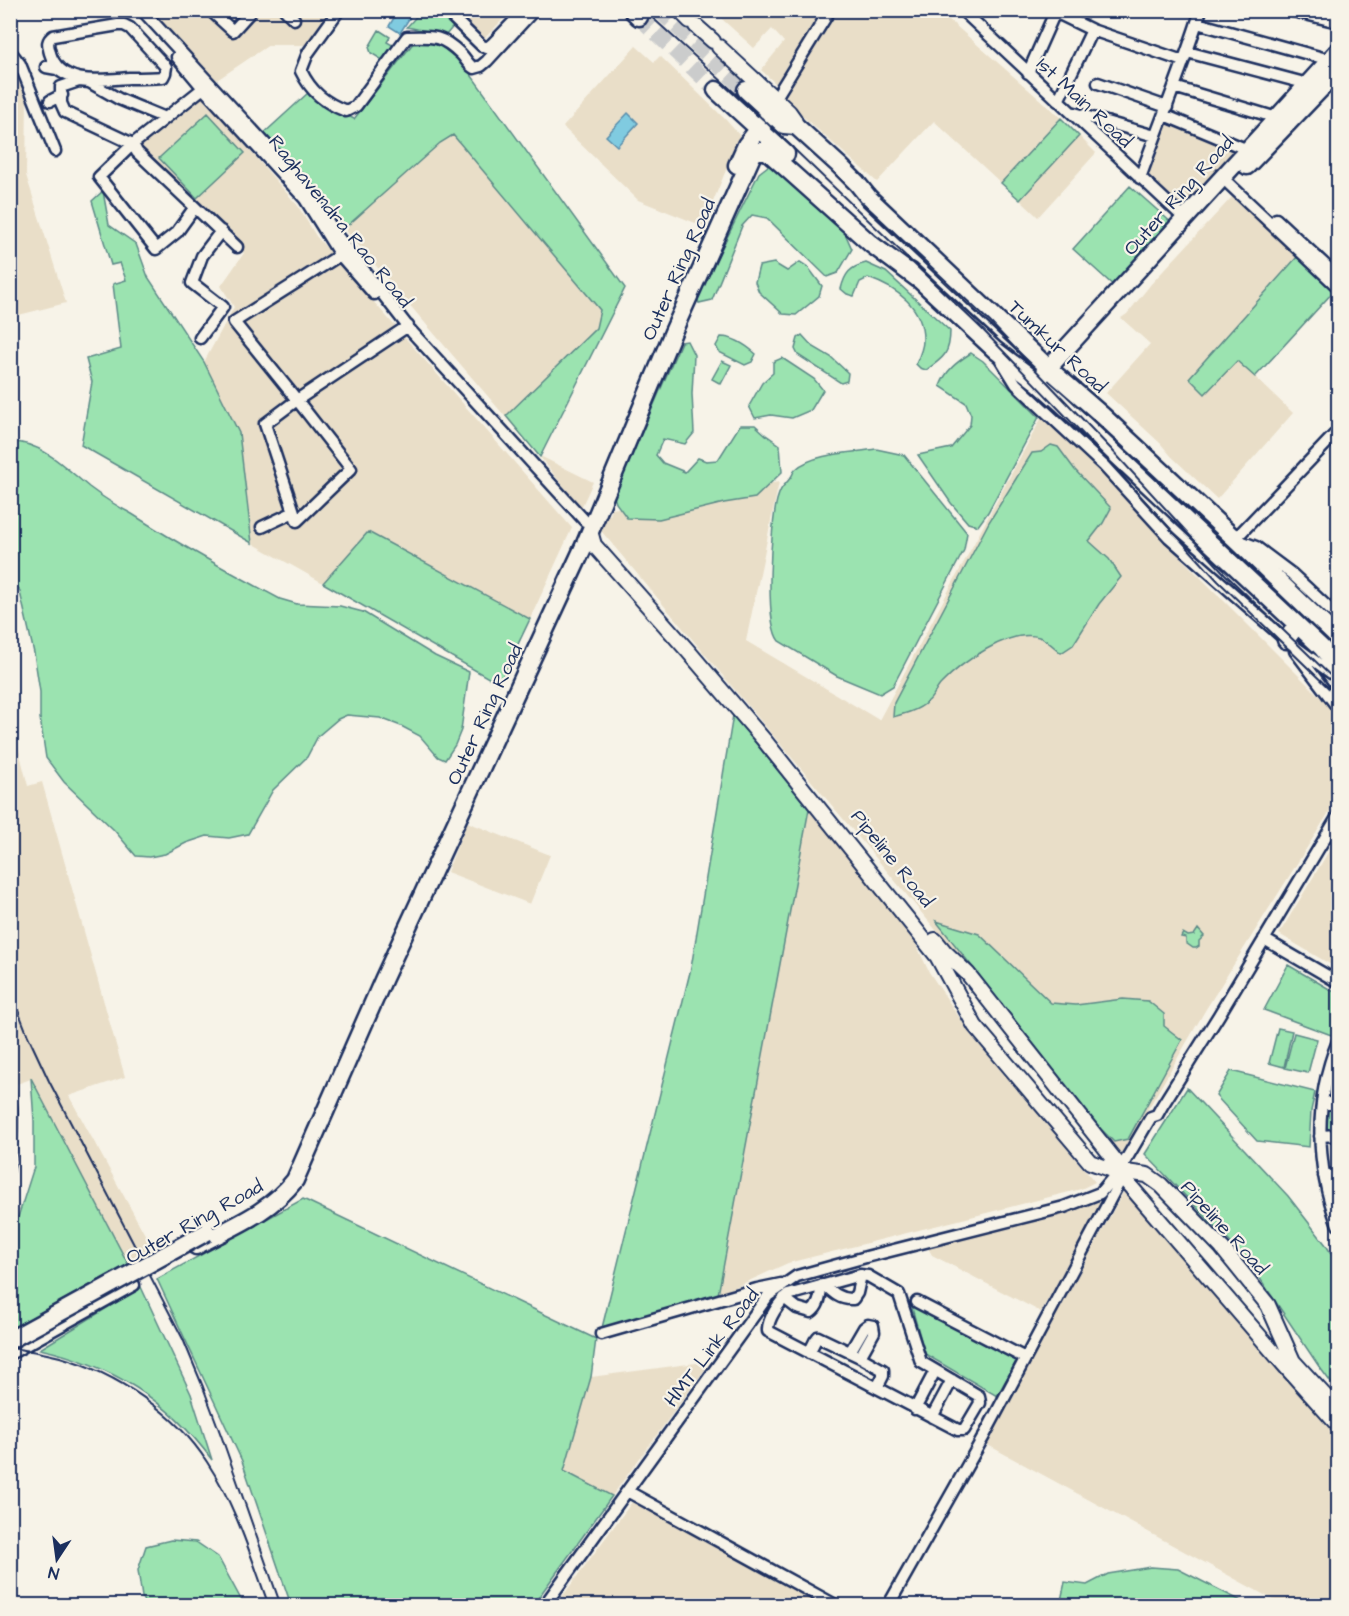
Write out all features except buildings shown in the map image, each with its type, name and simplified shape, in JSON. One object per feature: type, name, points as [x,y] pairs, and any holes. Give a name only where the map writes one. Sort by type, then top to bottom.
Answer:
[{"type":"highway","name":"Outer Ring Road","points":[[1052,371],[1061,354],[1184,218],[1308,84],[1336,61]]},
{"type":"highway","name":"Outer Ring Road","points":[[1052,371],[1125,298],[1231,182],[1336,61]]},
{"type":"highway","name":"Tumkur Road","points":[[716,90],[875,236],[918,279],[1002,355],[1061,403],[1322,648]]},
{"type":"highway","name":"Tumkur Road","points":[[746,90],[772,103],[784,125],[796,126],[1052,371],[1233,537],[1338,638]]},
{"type":"highway","name":"Outer Ring Road","points":[[587,526],[730,179],[746,145],[759,130],[772,103]]},
{"type":"highway","name":"Outer Ring Road","points":[[10,1348],[265,1202],[281,1188],[293,1169],[404,912],[587,526],[753,154],[758,151],[767,151],[871,244],[918,279]]},
{"type":"highway","points":[[857,183],[872,190],[1048,351],[1061,354]]},
{"type":"highway","points":[[1002,355],[1025,344]]},
{"type":"highway","points":[[1040,385],[1052,371]]},
{"type":"highway","points":[[1286,640],[1297,625]]},
{"type":"highway","points":[[1322,648],[1338,658]]},
{"type":"highway","points":[[1322,648],[1338,668]]},
{"type":"highway","name":"Outer Ring Road","points":[[10,1340],[209,1235]]},
{"type":"main road","points":[[679,10],[716,44],[772,103]]},
{"type":"main road","name":"Pipeline Road","points":[[587,526],[594,545],[613,560],[770,738],[944,951],[968,974],[1122,1172],[1338,1425]]},
{"type":"main road","name":"Pipeline Road","points":[[613,560],[764,740],[937,956],[975,1026],[1090,1162],[1122,1172],[1147,1175],[1161,1185],[1222,1248],[1268,1305],[1293,1361],[1338,1410]]},
{"type":"street","points":[[210,10],[232,31],[252,10]]},
{"type":"street","points":[[285,10],[294,19]]},
{"type":"street","points":[[339,10],[308,53],[301,71],[315,93],[337,108],[346,111],[356,106],[407,37],[435,36],[446,41],[474,68],[481,66],[525,10]]},
{"type":"street","points":[[445,10],[482,46],[487,48],[495,47],[534,10]]},
{"type":"street","points":[[1140,178],[1201,10]]},
{"type":"street","points":[[1289,10],[1338,22]]},
{"type":"street","name":"Raghavendra Rao Road","points":[[142,11],[305,199],[340,255],[399,322],[408,326]]},
{"type":"street","points":[[772,103],[822,19],[830,11]]},
{"type":"street","points":[[1028,73],[1054,11],[1092,30],[1185,56],[1308,84]]},
{"type":"street","name":"1st Main Road","points":[[965,12],[1184,218]]},
{"type":"street","points":[[1197,24],[1336,61]]},
{"type":"street","points":[[124,25],[130,28],[146,45],[166,67],[163,77],[93,81],[63,72],[52,58],[48,44],[49,39],[53,36],[124,25]]},
{"type":"street","points":[[1058,100],[1092,30]]},
{"type":"street","points":[[146,45],[158,32]]},
{"type":"street","points":[[10,51],[20,64],[55,151]]},
{"type":"street","points":[[46,67],[57,69],[75,82]]},
{"type":"street","points":[[165,118],[119,99],[89,82],[79,81],[61,87],[61,103],[65,112],[133,144],[137,152],[237,248]]},
{"type":"street","points":[[1098,83],[1166,111],[1248,150]]},
{"type":"street","points":[[195,207],[177,232],[156,249],[99,177],[133,144],[206,85]]},
{"type":"street","name":"Raghavendra Rao Road","points":[[206,85],[308,190],[335,233],[408,326],[587,526]]},
{"type":"street","points":[[1174,87],[1277,118]]},
{"type":"street","points":[[50,101],[62,95]]},
{"type":"street","points":[[331,96],[345,105],[362,98]]},
{"type":"street","points":[[1069,111],[1155,136]]},
{"type":"street","points":[[1231,182],[1338,277]]},
{"type":"street","points":[[1231,182],[1338,287]]},
{"type":"street","points":[[200,338],[223,307],[192,283],[202,256],[221,231]]},
{"type":"street","points":[[340,255],[234,322],[297,400],[351,469],[297,521],[265,424],[297,400],[408,326]]},
{"type":"street","points":[[1002,355],[1016,384],[1097,459],[1169,537],[1286,640],[1338,678]]},
{"type":"street","points":[[1233,537],[1338,423]]},
{"type":"street","points":[[1233,537],[1295,477],[1338,431]]},
{"type":"street","points":[[262,527],[294,512]]},
{"type":"street","points":[[1233,537],[1256,546],[1292,574],[1338,617]]},
{"type":"street","points":[[1286,640],[1338,708]]},
{"type":"street","name":"HMT Link Road","points":[[544,1605],[768,1296],[797,1276],[1064,1207],[1100,1193],[1122,1172],[1338,816]]},
{"type":"street","points":[[1264,939],[1338,982]]},
{"type":"street","points":[[1337,1218],[1324,1176],[1320,1136],[1322,1102],[1334,1067],[1338,1041]]},
{"type":"street","points":[[1322,1102],[1338,1105]]},
{"type":"street","points":[[1320,1136],[1338,1135]]},
{"type":"street","points":[[888,1605],[984,1436],[1122,1172]]},
{"type":"street","points":[[1324,1176],[1338,1174]]},
{"type":"street","points":[[823,1285],[835,1295],[847,1300],[853,1299],[857,1293],[856,1276],[846,1263]]},
{"type":"street","points":[[835,1267],[838,1281]]},
{"type":"street","points":[[856,1276],[868,1276],[899,1294],[921,1362],[977,1394],[981,1399],[966,1428],[958,1430],[915,1409],[768,1331],[768,1326],[784,1298],[791,1293],[856,1276]]},
{"type":"street","points":[[601,1334],[757,1289],[788,1283]]},
{"type":"street","points":[[10,1354],[134,1285]]},
{"type":"street","points":[[784,1298],[797,1308],[811,1312],[815,1310],[819,1302],[823,1285]]},
{"type":"street","points":[[918,1302],[1025,1358]]},
{"type":"street","points":[[809,1353],[818,1337],[855,1354],[883,1370],[883,1376],[877,1388]]},
{"type":"street","points":[[915,1409],[935,1371]]},
{"type":"street","points":[[932,1417],[952,1380]]},
{"type":"street","points":[[627,1491],[837,1605]]},
{"type":"shaded area","points":[[149,11],[333,11],[307,45],[269,45],[214,82]]},
{"type":"shaded area","points":[[447,11],[511,11],[482,41]]},
{"type":"shaded area","points":[[713,11],[826,11],[776,84],[761,70],[784,42],[772,29],[754,48]]},
{"type":"shaded area","points":[[838,11],[939,11],[1061,118],[1001,183],[934,121],[877,182],[783,99],[818,38]]},
{"type":"shaded area","points":[[414,42],[540,169],[625,288],[540,456],[593,482],[581,508],[305,183]]},
{"type":"shaded area","points":[[10,44],[27,96],[26,175],[66,303],[11,317]]},
{"type":"shaded area","points":[[636,46],[654,62],[660,56],[740,136],[703,226],[638,200],[563,127]]},
{"type":"shaded area","points":[[200,93],[298,206],[316,236],[572,528],[530,619],[368,532],[323,583],[252,543],[239,433],[204,362],[234,307],[221,286],[244,253],[139,149]]},
{"type":"shaded area","points":[[1165,119],[1238,150],[1183,208],[1143,174]]},
{"type":"shaded area","points":[[1079,136],[1096,153],[1038,217],[1020,200]]},
{"type":"shaded area","points":[[1233,196],[1297,257],[1189,378],[1237,360],[1293,413],[1217,499],[1106,393],[1150,344],[1121,318]]},
{"type":"shaded area","points":[[1042,417],[1085,455],[1165,542],[1331,708],[1338,722],[1338,798],[1206,1009],[1122,1154],[597,526],[606,515],[610,515],[612,509],[779,482],[746,641],[879,720]]},
{"type":"shaded area","points":[[10,715],[28,786],[42,782],[125,1077],[69,1096],[154,1251],[128,1264],[31,1079],[11,1086]]},
{"type":"shaded area","points":[[809,809],[910,931],[929,972],[971,1035],[1095,1182],[1081,1189],[788,1263],[718,1295]]},
{"type":"shaded area","points":[[467,822],[550,855],[530,904],[447,872]]},
{"type":"shaded area","points":[[1338,836],[1338,969],[1279,934]]},
{"type":"shaded area","points":[[1124,1191],[1338,1437],[1338,1605],[1283,1605],[986,1444]]},
{"type":"shaded area","points":[[1103,1200],[1041,1312],[932,1255],[928,1248],[1011,1227]]},
{"type":"shaded area","points":[[711,1361],[612,1496],[564,1471],[591,1377]]},
{"type":"shaded area","points":[[632,1502],[825,1605],[556,1605]]},
{"type":"green space","points":[[421,11],[442,11],[456,23],[446,35],[407,27]]},
{"type":"green space","points":[[379,30],[390,37],[387,42],[394,46],[384,61],[371,53],[369,47]]},
{"type":"green space","points":[[414,42],[437,43],[464,65],[625,288],[540,457],[506,416],[596,328],[600,310],[453,135],[440,143],[345,228],[262,135],[308,93],[321,106],[324,103],[354,119]]},
{"type":"green space","points":[[208,113],[245,153],[197,198],[159,158]]},
{"type":"green space","points":[[1061,118],[1079,136],[1020,200],[1001,183]]},
{"type":"green space","points":[[768,166],[778,169],[844,231],[852,249],[838,273],[827,277],[767,218],[752,215],[742,226],[712,300],[699,303],[697,298],[759,173]]},
{"type":"green space","points":[[1130,186],[1173,224],[1115,287],[1073,249]]},
{"type":"green space","points":[[103,191],[109,225],[136,244],[148,277],[204,362],[239,433],[252,543],[81,445],[92,382],[86,359],[121,349],[113,284],[126,280],[120,263],[111,265],[92,201]]},
{"type":"green space","points":[[1297,257],[1334,291],[1255,377],[1237,361],[1205,394],[1189,378]]},
{"type":"green space","points":[[800,262],[808,267],[822,286],[819,296],[796,315],[783,314],[759,292],[755,282],[759,266],[774,263],[787,271]]},
{"type":"green space","points":[[866,263],[886,272],[950,331],[949,345],[945,354],[926,370],[916,364],[922,347],[922,329],[919,318],[907,300],[889,287],[868,278],[860,282],[854,296],[841,289],[849,271]]},
{"type":"green space","points":[[802,335],[812,346],[831,357],[848,373],[847,381],[841,383],[798,355],[795,349],[798,338]]},
{"type":"green space","points":[[721,337],[735,340],[756,354],[752,362],[745,365],[719,352],[716,346]]},
{"type":"green space","points":[[687,341],[694,355],[692,394],[694,433],[685,444],[663,439],[656,455],[663,463],[685,472],[698,458],[706,461],[718,460],[740,425],[755,425],[780,445],[782,472],[755,498],[659,519],[627,518],[614,497],[681,342]]},
{"type":"green space","points":[[971,353],[983,361],[1039,417],[988,512],[978,526],[968,523],[951,503],[918,455],[951,448],[970,425],[971,415],[966,403],[940,386],[952,367]]},
{"type":"green space","points":[[782,358],[814,379],[823,390],[811,410],[792,418],[771,415],[755,418],[749,406],[762,383],[773,373],[773,362]]},
{"type":"green space","points":[[722,361],[731,365],[721,384],[712,379]]},
{"type":"green space","points":[[11,442],[33,446],[43,451],[110,501],[280,599],[297,604],[340,606],[363,612],[435,656],[469,672],[461,730],[445,760],[438,757],[420,736],[401,726],[380,718],[347,715],[338,719],[318,736],[307,757],[273,790],[248,834],[229,838],[207,836],[186,843],[165,854],[149,857],[136,856],[114,830],[64,782],[46,758],[34,653],[20,592],[11,572]]},
{"type":"green space","points":[[1051,445],[1058,447],[1075,470],[1111,508],[1089,541],[1109,559],[1121,577],[1099,604],[1073,645],[1061,653],[1039,637],[1027,636],[1000,642],[986,649],[950,676],[924,705],[893,717],[894,703],[989,522],[1032,453],[1041,452]]},
{"type":"green space","points":[[876,449],[904,455],[967,533],[964,550],[893,686],[880,694],[837,676],[779,641],[774,631],[770,595],[777,500],[780,491],[794,471],[804,464],[823,457]]},
{"type":"green space","points":[[368,532],[530,619],[499,684],[323,583]]},
{"type":"green space","points":[[733,715],[809,809],[718,1295],[601,1332],[691,968]]},
{"type":"green space","points":[[936,921],[979,934],[1051,1003],[1076,1005],[1123,999],[1148,1001],[1164,1014],[1164,1026],[1182,1040],[1128,1139],[1114,1142],[1101,1129]]},
{"type":"green space","points":[[1198,929],[1204,936],[1199,941],[1199,946],[1193,948],[1186,943],[1186,938],[1181,937],[1183,933],[1188,936],[1194,935]]},
{"type":"green space","points":[[1288,965],[1338,994],[1338,1027],[1334,1036],[1264,1010]]},
{"type":"green space","points":[[1278,1028],[1292,1031],[1284,1067],[1269,1063]]},
{"type":"green space","points":[[1294,1033],[1317,1039],[1308,1073],[1285,1068]]},
{"type":"green space","points":[[1231,1071],[1315,1092],[1311,1111],[1309,1147],[1257,1141],[1216,1096]]},
{"type":"green space","points":[[31,1078],[128,1264],[11,1329],[11,1239],[34,1167]]},
{"type":"green space","points":[[1187,1088],[1288,1196],[1326,1245],[1338,1265],[1338,1392],[1249,1262],[1145,1154]]},
{"type":"green space","points":[[1328,1105],[1338,1107],[1338,1131],[1327,1132]]},
{"type":"green space","points":[[303,1199],[596,1339],[591,1377],[564,1471],[612,1496],[533,1605],[291,1605],[242,1461],[157,1279]]},
{"type":"green space","points":[[141,1287],[191,1394],[212,1460],[177,1420],[136,1388],[91,1365],[40,1349]]},
{"type":"green space","points":[[910,1301],[1018,1358],[997,1396],[925,1354]]},
{"type":"green space","points":[[171,1540],[196,1542],[218,1557],[244,1605],[145,1605],[138,1570],[146,1546]]},
{"type":"green space","points":[[1151,1567],[1178,1569],[1249,1605],[1060,1605],[1065,1582],[1087,1585],[1108,1574]]},
{"type":"water","points":[[398,11],[412,14],[400,33],[389,26]]},
{"type":"water","points":[[628,113],[638,123],[617,146],[606,136]]},
{"type":"waterway","points":[[10,244],[17,240]]},
{"type":"tunnel","points":[[659,10],[746,90]]},
{"type":"tunnel","points":[[639,17],[716,90]]},
{"type":"railway","points":[[644,10],[748,105],[982,329],[1104,456],[1218,581],[1338,697]]},
{"type":"railway","points":[[863,203],[990,322],[1111,449],[1225,574],[1338,683]]},
{"type":"railway","points":[[10,990],[49,1081],[183,1339],[222,1438],[281,1606]]},
{"type":"railway","points":[[10,1061],[16,1089],[18,1118],[16,1155],[10,1191]]},
{"type":"railway","points":[[10,1348],[60,1357],[102,1373],[143,1397],[179,1427],[207,1462],[226,1496],[269,1606]]}]
